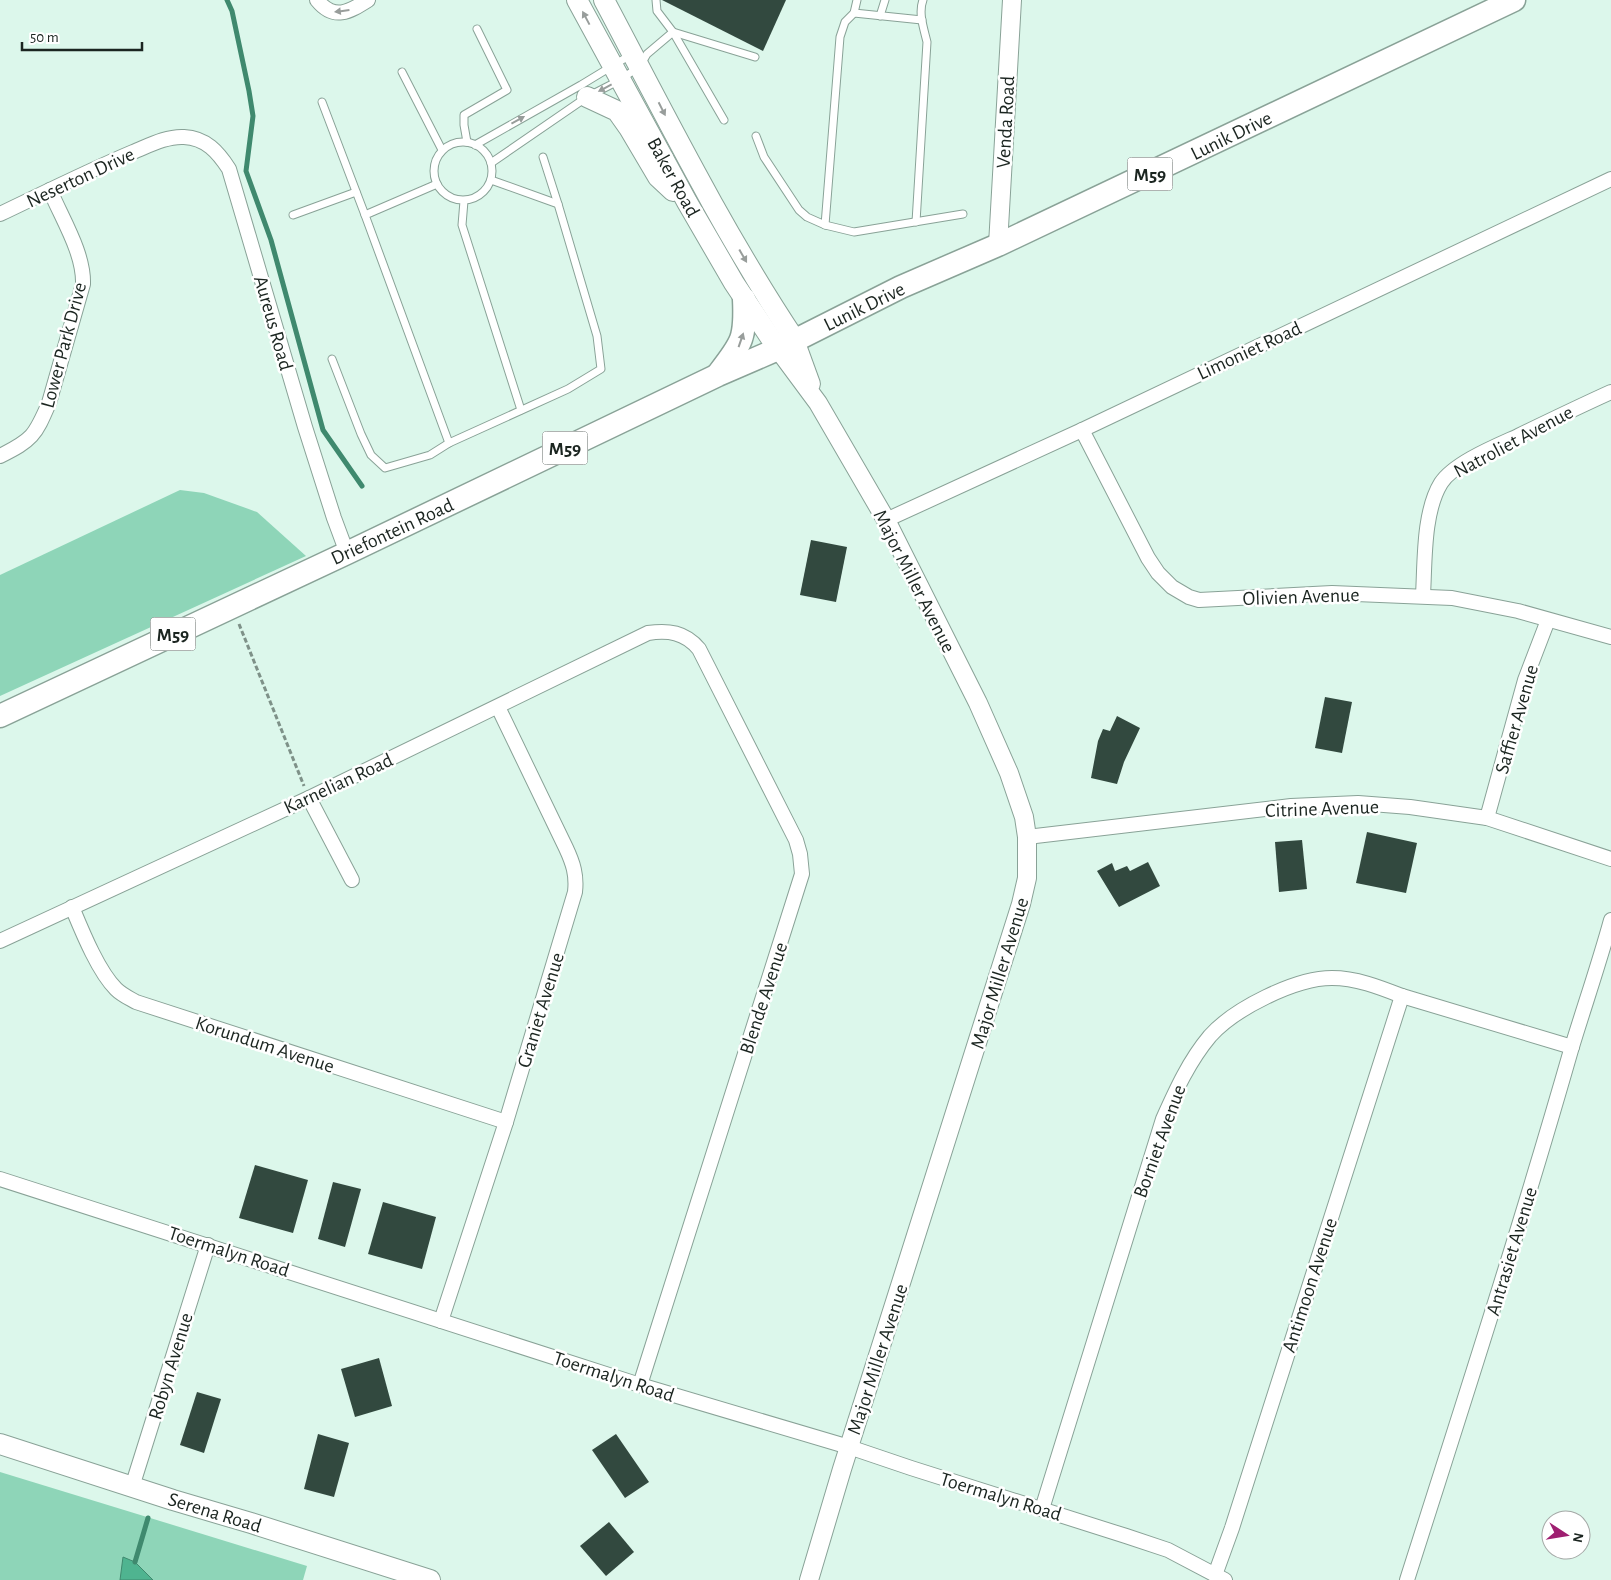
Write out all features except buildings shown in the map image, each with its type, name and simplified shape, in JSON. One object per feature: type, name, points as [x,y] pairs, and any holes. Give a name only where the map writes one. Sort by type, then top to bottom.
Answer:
[{"type":"main road","name":"Baker Road","points":[[577,0],[687,202],[744,299],[786,345]]},
{"type":"main road","name":"Baker Road","points":[[604,0],[640,58],[718,213],[764,293],[786,345]]},
{"type":"main road","name":"Lunik Drive","points":[[786,345],[901,287],[998,245],[1514,0]]},
{"type":"main road","points":[[587,97],[617,111],[658,177],[687,202]]},
{"type":"main road","points":[[718,375],[743,338],[745,322],[744,299]]},
{"type":"main road","name":"Driefontein Road","points":[[0,716],[718,375],[786,345]]},
{"type":"main road","name":"Serena Road","points":[[0,1444],[430,1580]]},
{"type":"street","points":[[317,0],[327,10],[341,13],[368,0]]},
{"type":"street","name":"Venda Road","points":[[998,245],[1012,0]]},
{"type":"street","name":"Aureus Road","points":[[161,141],[183,137],[199,140],[212,147],[221,156],[229,169],[305,427],[347,552]]},
{"type":"street","name":"Neserton Drive","points":[[0,214],[112,161],[161,141]]},
{"type":"street","name":"Limoniet Road","points":[[886,520],[1082,430],[1611,179]]},
{"type":"street","name":"Lower Park Drive","points":[[0,456],[30,438],[42,421],[49,403],[83,284],[83,273],[79,256],[50,190]]},
{"type":"street","name":"Major Miller Avenue","points":[[786,345],[886,520],[978,703],[1009,773],[1022,810],[1027,837],[1027,878],[1021,904],[809,1576]]},
{"type":"street","name":"Natroliet Avenue","points":[[1422,595],[1431,509],[1440,484],[1448,474],[1494,447],[1611,392]]},
{"type":"street","name":"Olivien Avenue","points":[[1082,430],[1158,573],[1172,587],[1189,597],[1199,600],[1332,593],[1422,595],[1486,603],[1611,637]]},
{"type":"street","name":"Saffier Avenue","points":[[1487,818],[1526,680],[1548,620]]},
{"type":"street","name":"Karnelian Road","points":[[0,941],[309,798],[648,633],[660,631],[676,633]]},
{"type":"street","name":"Blende Avenue","points":[[640,1385],[802,874],[800,854],[796,840],[699,649],[692,641],[676,633]]},
{"type":"street","name":"Graniet Avenue","points":[[441,1320],[506,1122],[575,892],[577,879],[574,866],[566,848],[498,707]]},
{"type":"street","points":[[309,798],[352,880]]},
{"type":"street","name":"Citrine Avenue","points":[[1027,837],[1291,806],[1350,803],[1410,807],[1487,818],[1611,859]]},
{"type":"street","name":"Korundum Avenue","points":[[72,907],[90,947],[107,976],[116,989],[136,1002],[506,1122]]},
{"type":"street","name":"Antrasiet Avenue","points":[[1407,1580],[1486,1330],[1611,920]]},
{"type":"street","name":"Borniet Avenue","points":[[1042,1509],[1163,1119],[1178,1085],[1199,1050],[1211,1035],[1234,1016],[1266,997],[1294,984],[1332,978],[1354,980],[1572,1047]]},
{"type":"street","name":"Antimoon Avenue","points":[[1220,1577],[1232,1528],[1402,996]]},
{"type":"street","name":"Toermalyn Road","points":[[0,1179],[640,1385],[849,1447],[1168,1550],[1220,1577]]},
{"type":"street","name":"Robyn Avenue","points":[[132,1487],[208,1245]]},
{"type":"lane","points":[[656,0],[657,11],[673,32],[724,120]]},
{"type":"lane","points":[[825,225],[840,36],[845,22],[854,13],[857,0]]},
{"type":"lane","points":[[880,16],[884,0]]},
{"type":"lane","points":[[916,222],[927,42],[922,20],[921,5],[923,0]]},
{"type":"lane","points":[[854,13],[922,20]]},
{"type":"lane","points":[[467,142],[464,115],[507,90],[477,29]]},
{"type":"lane","points":[[476,145],[616,73],[640,58],[673,32]]},
{"type":"lane","points":[[673,32],[755,57]]},
{"type":"lane","points":[[491,163],[587,97],[616,73],[640,58]]},
{"type":"lane","points":[[402,72],[442,150]]},
{"type":"lane","points":[[322,102],[449,443]]},
{"type":"lane","points":[[756,136],[764,157],[799,210],[807,217],[825,225],[854,232],[963,214]]},
{"type":"lane","points":[[458,142],[467,142],[476,145],[488,156],[491,163],[491,180],[481,195],[464,201],[448,197],[437,184],[434,176],[434,167],[442,150],[458,142]]},
{"type":"lane","points":[[332,359],[371,455],[385,468],[430,455],[449,443],[568,389],[601,369],[596,336],[543,157]]},
{"type":"lane","points":[[491,180],[558,204]]},
{"type":"lane","points":[[365,215],[437,184]]},
{"type":"lane","points":[[293,215],[356,192]]},
{"type":"lane","points":[[464,201],[462,225],[521,410]]},
{"type":"path","points":[[231,606],[309,798]]},
{"type":"shaded area","points":[[180,490],[204,493],[257,512],[306,556],[0,696],[0,575]]},
{"type":"shaded area","points":[[0,1472],[307,1566],[303,1580],[0,1580]]},
{"type":"shaded area","points":[[123,1557],[135,1562],[153,1580],[120,1580]]},
{"type":"waterway","points":[[227,0],[232,11],[253,116],[246,171],[271,240],[323,430],[362,486]]},
{"type":"waterway","points":[[135,1562],[148,1518]]}]
